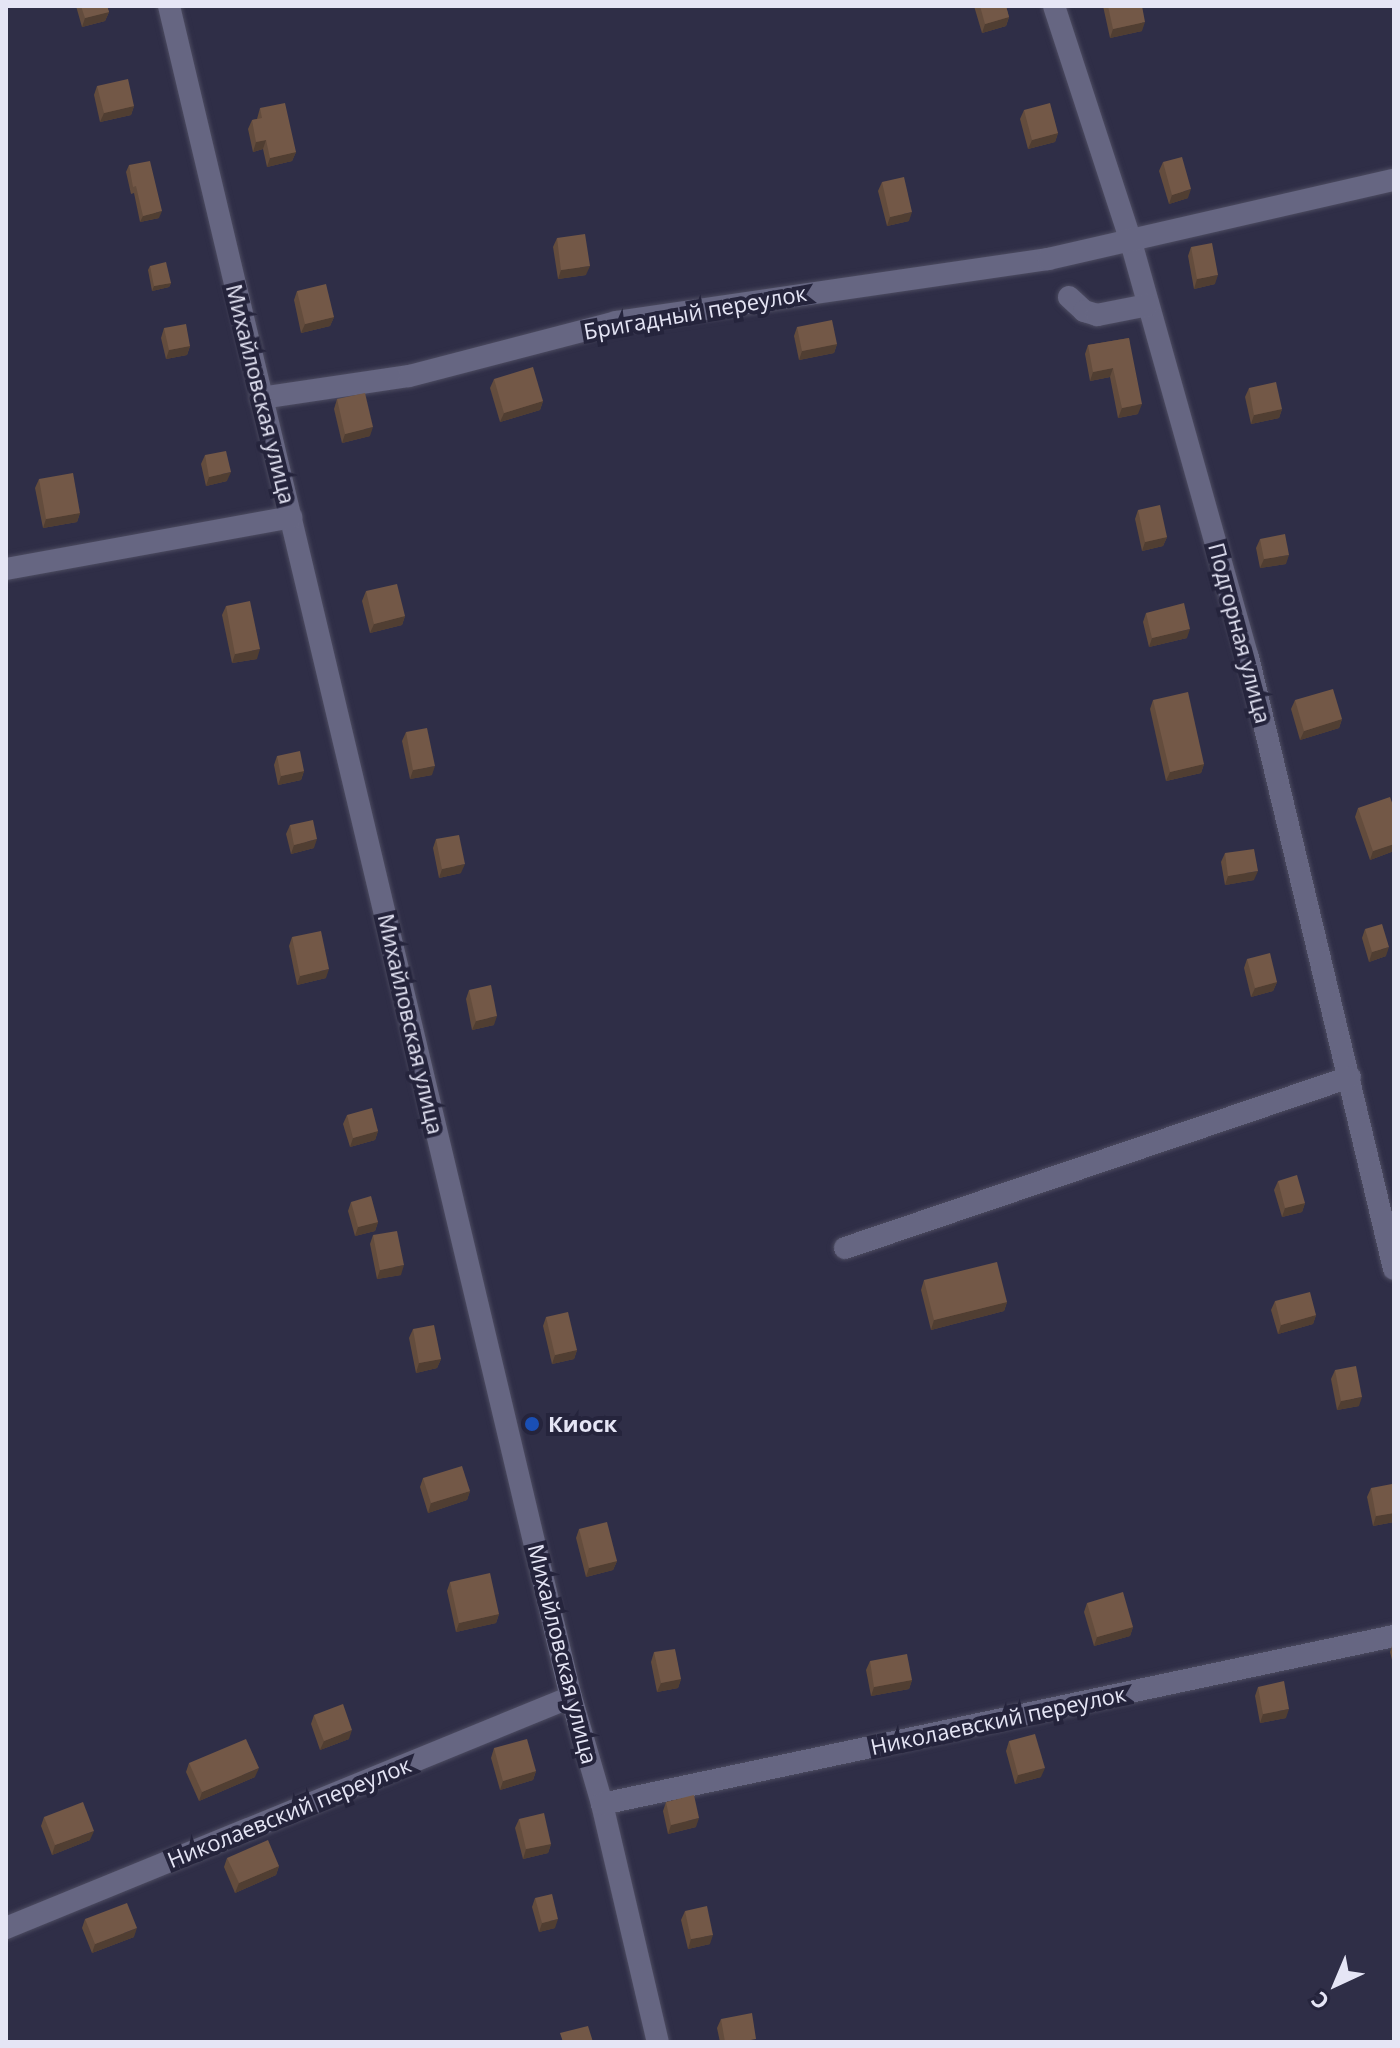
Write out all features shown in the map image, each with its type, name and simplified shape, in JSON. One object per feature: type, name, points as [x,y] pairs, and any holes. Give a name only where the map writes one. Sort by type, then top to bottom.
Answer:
[{"type":"street","name":"Михайловская улица","points":[[169,6],[571,1697],[602,1804],[658,2042]]},
{"type":"street","name":"Подгорная улица","points":[[1054,6],[1131,242],[1248,657],[1394,1269]]},
{"type":"street","name":"Бригадный переулок","points":[[261,398],[409,376],[616,322],[1048,259],[1394,180]]},
{"type":"street","points":[[1069,297],[1084,311],[1097,315],[1148,305]]},
{"type":"street","points":[[6,569],[291,517]]},
{"type":"street","points":[[845,1248],[1350,1077]]},
{"type":"street","name":"Николаевский переулок","points":[[602,1804],[1394,1636]]},
{"type":"street","name":"Николаевский переулок","points":[[6,1928],[571,1697]]},
{"type":"building","points":[[81,6],[107,6],[109,12],[85,18]]},
{"type":"building","points":[[980,6],[1006,6],[1009,17],[985,24]]},
{"type":"building","points":[[1108,6],[1142,6],[1145,22],[1113,29]]},
{"type":"building","points":[[128,79],[134,106],[104,113],[97,86]]},
{"type":"building","points":[[285,103],[296,152],[270,158],[266,140],[256,142],[252,120],[262,118],[260,108]]},
{"type":"building","points":[[1050,103],[1058,133],[1032,140],[1024,110]]},
{"type":"building","points":[[1182,157],[1191,189],[1172,195],[1163,162]]},
{"type":"building","points":[[150,161],[162,211],[143,216],[129,165]]},
{"type":"building","points":[[904,177],[912,212],[890,217],[882,182]]},
{"type":"building","points":[[585,234],[590,266],[561,270],[557,238]]},
{"type":"building","points":[[1212,243],[1218,275],[1197,279],[1191,247]]},
{"type":"building","points":[[166,262],[171,283],[154,286],[150,266]]},
{"type":"building","points":[[326,284],[334,317],[305,324],[297,291]]},
{"type":"building","points":[[832,320],[837,344],[802,351],[797,327]]},
{"type":"building","points":[[186,324],[190,346],[169,350],[164,328]]},
{"type":"building","points":[[1129,338],[1142,404],[1122,408],[1113,368],[1093,372],[1088,345]]},
{"type":"building","points":[[533,367],[543,401],[504,413],[494,379]]},
{"type":"building","points":[[1276,382],[1282,409],[1254,415],[1249,388]]},
{"type":"building","points":[[365,393],[373,427],[345,434],[337,399]]},
{"type":"building","points":[[226,451],[231,472],[209,477],[205,455]]},
{"type":"building","points":[[73,473],[80,513],[46,519],[39,479]]},
{"type":"building","points":[[1160,505],[1167,537],[1145,542],[1138,510]]},
{"type":"building","points":[[1285,534],[1289,555],[1264,559],[1260,539]]},
{"type":"building","points":[[397,584],[405,616],[374,624],[366,591]]},
{"type":"building","points":[[250,601],[260,649],[235,654],[226,606]]},
{"type":"building","points":[[1184,603],[1190,629],[1152,638],[1146,613]]},
{"type":"building","points":[[1333,689],[1342,719],[1304,731],[1295,700]]},
{"type":"building","points":[[1188,692],[1204,764],[1170,772],[1153,700]]},
{"type":"building","points":[[427,728],[435,766],[413,770],[406,732]]},
{"type":"building","points":[[300,751],[304,771],[281,776],[277,756]]},
{"type":"building","points":[[1390,797],[1394,808],[1394,844],[1373,851],[1358,808]]},
{"type":"building","points":[[313,820],[317,839],[294,845],[290,825]]},
{"type":"building","points":[[459,835],[465,864],[442,869],[436,839]]},
{"type":"building","points":[[1254,849],[1258,871],[1228,876],[1225,853]]},
{"type":"building","points":[[1382,924],[1389,947],[1372,952],[1365,929]]},
{"type":"building","points":[[321,931],[329,969],[300,976],[292,937]]},
{"type":"building","points":[[1270,953],[1277,982],[1255,988],[1247,959]]},
{"type":"building","points":[[491,985],[497,1016],[476,1021],[469,990]]},
{"type":"building","points":[[372,1108],[378,1131],[353,1138],[347,1115]]},
{"type":"building","points":[[1297,1175],[1305,1203],[1285,1208],[1278,1181]]},
{"type":"building","points":[[371,1196],[378,1222],[358,1227],[351,1202]]},
{"type":"building","points":[[397,1231],[404,1265],[380,1270],[373,1235]]},
{"type":"building","points":[[997,1262],[1007,1302],[934,1320],[924,1280]]},
{"type":"building","points":[[1310,1292],[1316,1315],[1281,1325],[1275,1301]]},
{"type":"building","points":[[568,1312],[577,1350],[555,1355],[546,1317]]},
{"type":"building","points":[[434,1325],[441,1359],[419,1363],[413,1329]]},
{"type":"building","points":[[1356,1366],[1362,1397],[1341,1401],[1335,1370]]},
{"type":"building","points":[[462,1466],[470,1491],[431,1503],[423,1478]]},
{"type":"building","points":[[1392,1484],[1394,1513],[1376,1516],[1371,1488]]},
{"type":"building","points":[[607,1522],[617,1561],[589,1568],[579,1529]]},
{"type":"building","points":[[490,1573],[499,1614],[459,1623],[450,1582]]},
{"type":"building","points":[[1123,1592],[1133,1627],[1097,1637],[1087,1603]]},
{"type":"building","points":[[675,1649],[681,1679],[661,1683],[654,1652]]},
{"type":"building","points":[[907,1654],[912,1680],[874,1687],[870,1661]]},
{"type":"building","points":[[1284,1681],[1289,1709],[1263,1714],[1258,1687]]},
{"type":"building","points":[[343,1704],[352,1730],[324,1741],[314,1715]]},
{"type":"building","points":[[1035,1734],[1045,1768],[1018,1775],[1009,1741]]},
{"type":"building","points":[[246,1739],[259,1768],[202,1792],[189,1763]]},
{"type":"building","points":[[527,1739],[536,1771],[503,1781],[494,1748]]},
{"type":"building","points":[[694,1795],[699,1818],[671,1825],[666,1802]]},
{"type":"building","points":[[83,1802],[94,1831],[55,1845],[44,1817]]},
{"type":"building","points":[[544,1813],[551,1844],[526,1849],[519,1819]]},
{"type":"building","points":[[268,1840],[279,1866],[239,1883],[227,1858]]},
{"type":"building","points":[[552,1894],[558,1919],[542,1923],[535,1898]]},
{"type":"building","points":[[127,1903],[137,1928],[95,1944],[85,1919]]},
{"type":"building","points":[[707,1906],[713,1935],[691,1939],[685,1911]]},
{"type":"building","points":[[752,2013],[756,2039],[725,2042],[721,2019]]},
{"type":"building","points":[[588,2026],[593,2042],[563,2042],[560,2033]]},
{"type":"place","name":"Киоск","points":[[532,1424]]}]
